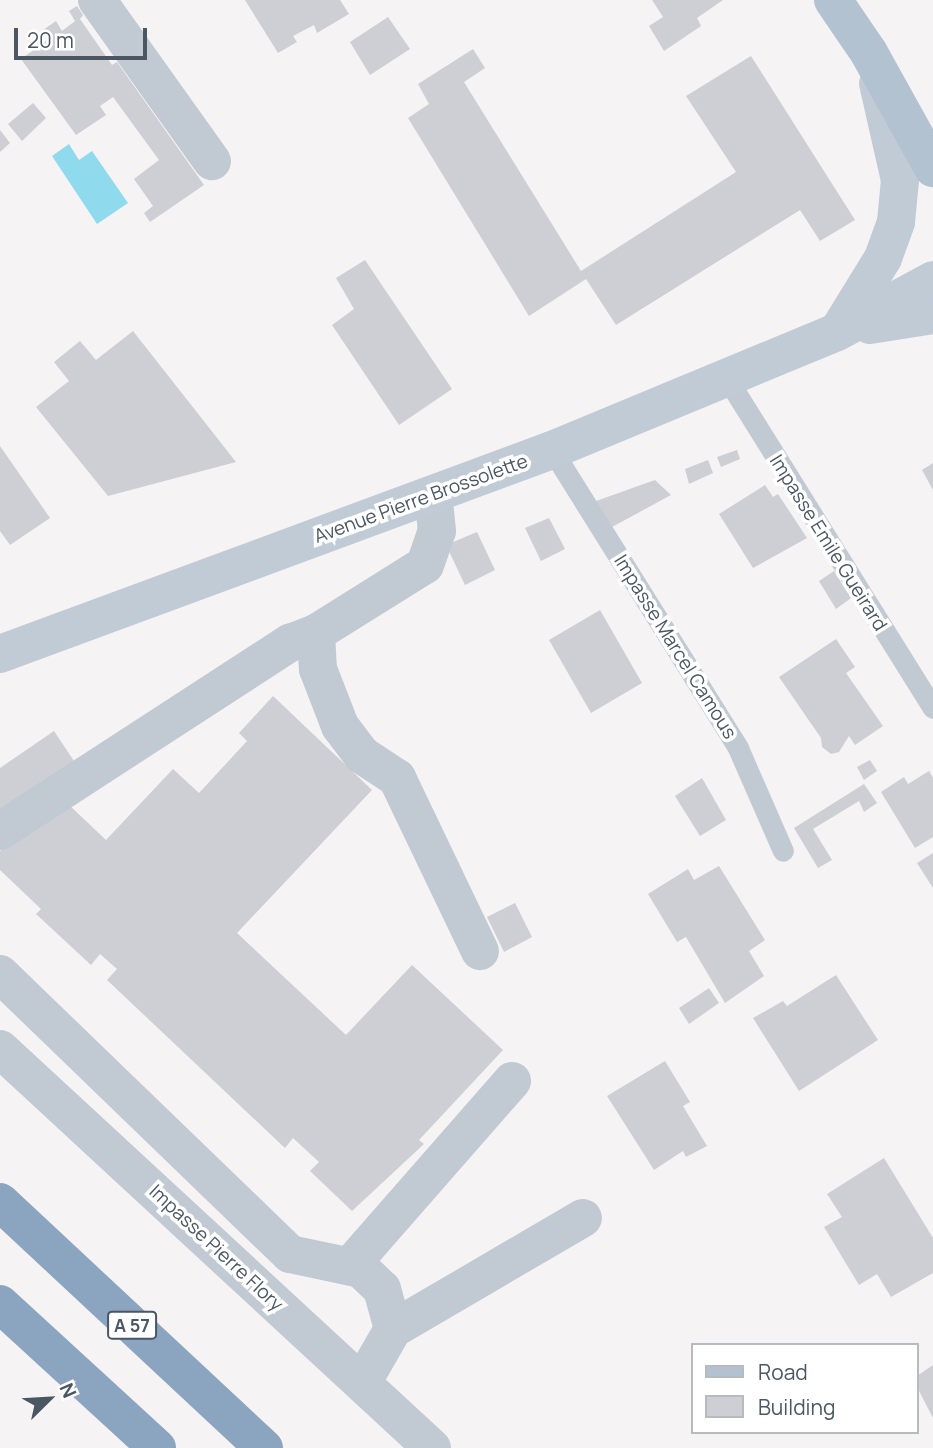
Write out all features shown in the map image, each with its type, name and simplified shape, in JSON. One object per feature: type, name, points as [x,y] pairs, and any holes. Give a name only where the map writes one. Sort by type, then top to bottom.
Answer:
[{"type":"highway","name":"A 57","points":[[0,1202],[264,1448]]},
{"type":"highway","points":[[0,1304],[157,1448]]},
{"type":"main road","points":[[833,0],[869,53],[933,167]]},
{"type":"main road","points":[[869,53],[933,127]]},
{"type":"main road","points":[[837,332],[883,258],[896,222],[900,180],[869,53]]},
{"type":"main road","name":"Avenue Pierre Brossolette","points":[[0,654],[552,450],[837,332],[933,281]]},
{"type":"main road","name":"Avenue Pierre Brossolette","points":[[837,332],[933,315]]},
{"type":"street","points":[[97,0],[212,161]]},
{"type":"street","points":[[0,831],[290,643],[316,634],[425,565],[437,531],[433,494]]},
{"type":"street","points":[[316,634],[318,669],[340,726],[362,755],[397,778],[480,951]]},
{"type":"street","points":[[0,974],[290,1254],[361,1269],[382,1289],[393,1329]]},
{"type":"street","name":"Impasse Pierre Flory","points":[[0,1049],[432,1448]]},
{"type":"street","points":[[350,1266],[512,1081]]},
{"type":"street","points":[[362,1383],[393,1329],[583,1218]]},
{"type":"lane","name":"Impasse Emile Gueirard","points":[[726,377],[933,708]]},
{"type":"lane","name":"Impasse Marcel Camous","points":[[552,450],[738,748],[783,851]]},
{"type":"water","points":[[69,144],[79,160],[92,151],[128,203],[97,224],[52,156]]},
{"type":"building","points":[[245,0],[340,0],[349,14],[317,33],[314,25],[293,36],[297,42],[278,53]]},
{"type":"building","points":[[652,0],[723,0],[697,18],[701,26],[664,51],[649,26],[663,17]]},
{"type":"building","points":[[77,6],[83,15],[80,19],[112,65],[117,62],[204,185],[150,222],[144,213],[153,206],[134,179],[159,160],[113,97],[100,106],[106,115],[76,135],[21,59],[49,39],[43,30],[56,21],[62,31],[75,21],[69,11]]},
{"type":"building","points":[[388,17],[410,49],[370,75],[350,42]]},
{"type":"building","points":[[473,49],[485,68],[464,82],[581,271],[736,172],[686,96],[751,56],[855,220],[820,241],[800,210],[616,325],[586,279],[529,316],[408,118],[429,104],[418,84]]},
{"type":"building","points":[[33,103],[46,118],[22,141],[8,124]]},
{"type":"building","points":[[0,130],[10,143],[0,152]]},
{"type":"building","points":[[365,260],[452,389],[399,425],[332,325],[354,309],[336,278]]},
{"type":"building","points":[[133,331],[236,462],[108,496],[36,407],[69,381],[54,362],[80,341],[96,360]]},
{"type":"building","points":[[0,446],[50,518],[10,545],[0,531]]},
{"type":"building","points":[[737,450],[740,459],[721,467],[717,457]]},
{"type":"building","points":[[708,460],[713,473],[689,484],[685,469]]},
{"type":"building","points":[[933,463],[933,490],[922,470]]},
{"type":"building","points":[[655,480],[671,495],[612,527],[596,501]]},
{"type":"building","points":[[765,485],[773,497],[778,494],[807,538],[753,568],[719,514]]},
{"type":"building","points":[[549,518],[565,549],[541,561],[525,528]]},
{"type":"building","points":[[477,532],[495,570],[465,585],[446,545]]},
{"type":"building","points":[[834,571],[851,598],[836,609],[819,581]]},
{"type":"building","points":[[600,610],[642,683],[591,713],[549,640]]},
{"type":"building","points":[[836,639],[855,667],[846,673],[883,726],[855,745],[849,736],[839,752],[831,754],[822,747],[821,738],[779,677]]},
{"type":"building","points":[[273,696],[372,790],[237,933],[346,1035],[412,965],[503,1050],[419,1140],[424,1144],[352,1211],[310,1171],[319,1162],[293,1138],[285,1148],[107,980],[117,969],[100,954],[91,965],[36,914],[41,909],[0,870],[0,851],[67,803],[106,840],[173,769],[199,793],[247,741],[239,733]]},
{"type":"building","points":[[54,731],[74,761],[0,814],[0,768]]},
{"type":"building","points":[[870,760],[877,771],[864,780],[857,767]]},
{"type":"building","points":[[929,771],[933,778],[933,837],[915,848],[881,792],[904,777],[908,784]]},
{"type":"building","points":[[702,778],[726,820],[700,836],[675,796]]},
{"type":"building","points":[[864,784],[877,803],[864,812],[859,801],[813,829],[832,860],[818,868],[794,828]]},
{"type":"building","points":[[933,853],[933,888],[917,863]]},
{"type":"building","points":[[719,866],[765,940],[749,951],[764,976],[725,1003],[686,937],[677,942],[648,894],[688,869],[694,880]]},
{"type":"building","points":[[515,903],[532,937],[504,952],[487,917]]},
{"type":"building","points":[[836,975],[878,1040],[799,1091],[753,1018],[783,1001],[787,1006]]},
{"type":"building","points":[[709,988],[719,1003],[689,1024],[679,1008]]},
{"type":"building","points":[[665,1061],[690,1102],[683,1106],[707,1146],[686,1157],[683,1151],[654,1170],[607,1096]]},
{"type":"building","points":[[884,1158],[933,1238],[933,1273],[891,1297],[877,1274],[859,1285],[824,1227],[842,1217],[827,1194]]},
{"type":"building","points":[[933,1365],[933,1418],[919,1391],[919,1375]]}]
